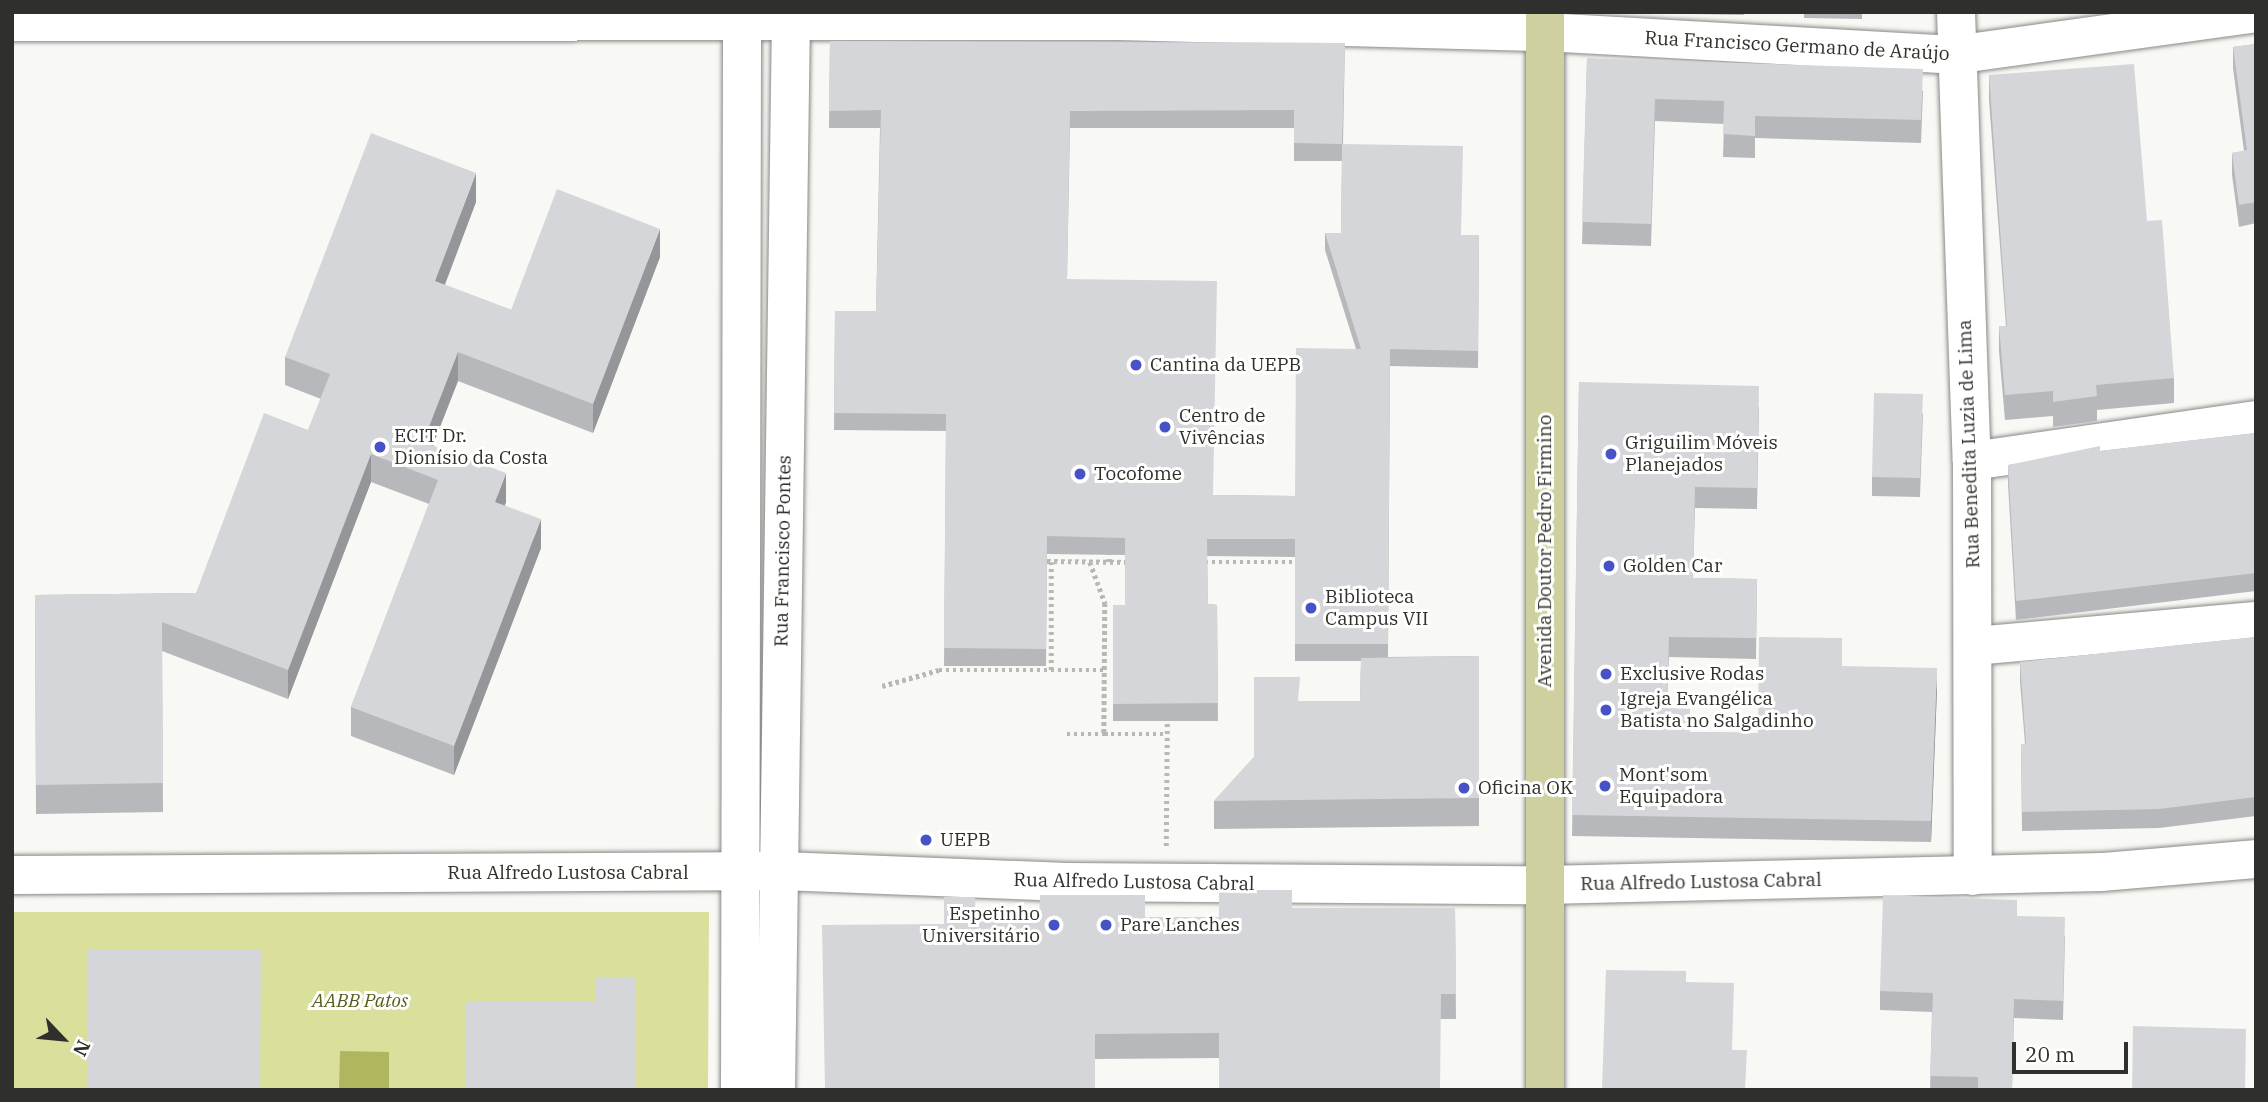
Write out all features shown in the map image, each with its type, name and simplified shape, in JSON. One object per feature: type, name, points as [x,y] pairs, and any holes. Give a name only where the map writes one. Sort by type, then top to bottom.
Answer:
[{"type":"main road","name":"Avenida Doutor Pedro Firmino","points":[[1545,22],[1545,1090]]},
{"type":"street","name":"Rua Benedita Luzia de Lima","points":[[1956,12],[1954,55],[1972,461],[1975,646],[1973,876]]},
{"type":"street","name":"Rua Francisco Germano de Araújo","points":[[12,22],[358,18],[1119,17],[1545,22],[1954,55],[2256,13]]},
{"type":"street","points":[[740,1090],[744,873],[742,18]]},
{"type":"street","name":"Rua Francisco Pontes","points":[[776,1090],[791,19]]},
{"type":"street","points":[[1972,461],[2256,420]]},
{"type":"street","points":[[1975,646],[2256,621]]},
{"type":"street","name":"Rua Alfredo Lustosa Cabral","points":[[12,875],[781,872],[1166,883],[1545,885],[1973,876],[2256,859]]},
{"type":"path","points":[[1109,534],[1109,562]]},
{"type":"path","points":[[1051,670],[1049,562],[1109,562],[1127,558],[1137,562]]},
{"type":"path","points":[[1090,562],[1105,603],[1104,734]]},
{"type":"path","points":[[1193,562],[1295,562]]},
{"type":"path","points":[[882,686],[939,670],[1105,670]]},
{"type":"path","points":[[1166,883],[1167,721]]},
{"type":"path","points":[[1067,734],[1167,734]]},
{"type":"green space","name":"AABB Patos","points":[[12,912],[709,912],[708,1090],[12,1090]]},
{"type":"shaded area","points":[[340,1051],[389,1052],[389,1090],[339,1090]]},
{"type":"building","points":[[830,41],[1345,43],[1342,144],[1463,146],[1461,235],[1479,235],[1478,351],[1390,349],[1388,644],[1295,644],[1295,539],[1207,539],[1208,604],[1217,605],[1218,703],[1113,704],[1113,605],[1125,605],[1125,538],[1047,536],[1046,649],[944,648],[946,414],[834,413],[835,311],[876,311],[881,110],[829,111]],"holes":[[[1294,110],[1294,143],[1342,144],[1341,233],[1325,233],[1361,349],[1296,348],[1295,496],[1213,495],[1217,281],[1067,279],[1070,111]]]},
{"type":"building","points":[[2256,44],[2256,202],[2239,205],[2232,153],[2247,150],[2233,47]]},
{"type":"building","points":[[1587,58],[1923,69],[1921,120],[1755,116],[1755,136],[1723,134],[1724,101],[1655,99],[1651,224],[1582,222]]},
{"type":"building","points":[[2134,64],[2147,221],[2162,220],[2174,378],[2096,385],[2097,396],[2053,402],[2053,391],[2005,395],[1999,326],[2007,326],[1989,75]]},
{"type":"building","points":[[371,133],[476,173],[435,281],[511,310],[557,189],[660,229],[593,404],[458,352],[423,442],[506,473],[495,502],[541,519],[454,746],[351,707],[438,480],[371,454],[288,670],[162,622],[163,783],[36,785],[35,595],[196,593],[264,413],[308,430],[330,374],[285,357]]},
{"type":"building","points":[[1579,382],[1759,386],[1757,488],[1695,487],[1693,578],[1757,579],[1756,638],[1669,637],[1667,708],[1690,709],[1690,732],[1758,733],[1759,637],[1842,638],[1842,666],[1937,668],[1931,821],[1572,815]]},
{"type":"building","points":[[1874,393],[1923,394],[1920,478],[1872,477]]},
{"type":"building","points":[[2256,433],[2256,573],[2016,601],[2008,465],[2100,446],[2100,451]]},
{"type":"building","points":[[2256,637],[2256,797],[2159,809],[2022,812],[2021,744],[2026,744],[2020,662]]},
{"type":"building","points":[[1479,656],[1479,798],[1214,801],[1254,757],[1254,677],[1300,677],[1298,701],[1360,701],[1361,658]]},
{"type":"building","points":[[1219,890],[1292,890],[1292,908],[1455,908],[1456,994],[1441,994],[1440,1090],[1219,1090],[1219,1033],[1095,1034],[1095,1090],[825,1090],[822,925],[944,924],[944,897],[975,897],[976,918],[1039,918],[1040,895],[1145,895],[1145,917],[1219,917]]},
{"type":"building","points":[[1883,895],[2017,900],[2017,916],[2065,917],[2063,1001],[2014,999],[2012,1090],[1978,1090],[1978,1077],[1930,1076],[1933,993],[1880,991]]},
{"type":"building","points":[[88,949],[261,949],[260,1090],[87,1090]]},
{"type":"building","points":[[1606,970],[1686,971],[1686,982],[1734,983],[1732,1050],[1747,1050],[1745,1090],[1602,1090]]},
{"type":"building","points":[[595,978],[636,978],[636,1090],[466,1090],[466,1002],[595,1002]]},
{"type":"building","points":[[2133,1026],[2246,1029],[2245,1090],[2132,1090]]},
{"type":"place","name":"Cantina da UEPB","points":[[1136,365]]},
{"type":"place","name":"Centro de Vivências","points":[[1165,427]]},
{"type":"place","name":"ECIT Dr. Dionísio da Costa","points":[[380,447]]},
{"type":"place","name":"Griguilim Móveis Planejados","points":[[1611,454]]},
{"type":"place","name":"Tocofome","points":[[1080,474]]},
{"type":"place","name":"Golden Car","points":[[1609,566]]},
{"type":"place","name":"Biblioteca Campus VII","points":[[1311,608]]},
{"type":"place","name":"Exclusive Rodas","points":[[1606,674]]},
{"type":"place","name":"Igreja Evangélica Batista no Salgadinho","points":[[1606,710]]},
{"type":"place","name":"Mont'som Equipadora","points":[[1605,786]]},
{"type":"place","name":"Oficina OK","points":[[1464,788]]},
{"type":"place","name":"UEPB","points":[[926,840]]},
{"type":"place","name":"Espetinho Universitário","points":[[1054,925]]},
{"type":"place","name":"Pare Lanches","points":[[1106,925]]}]
